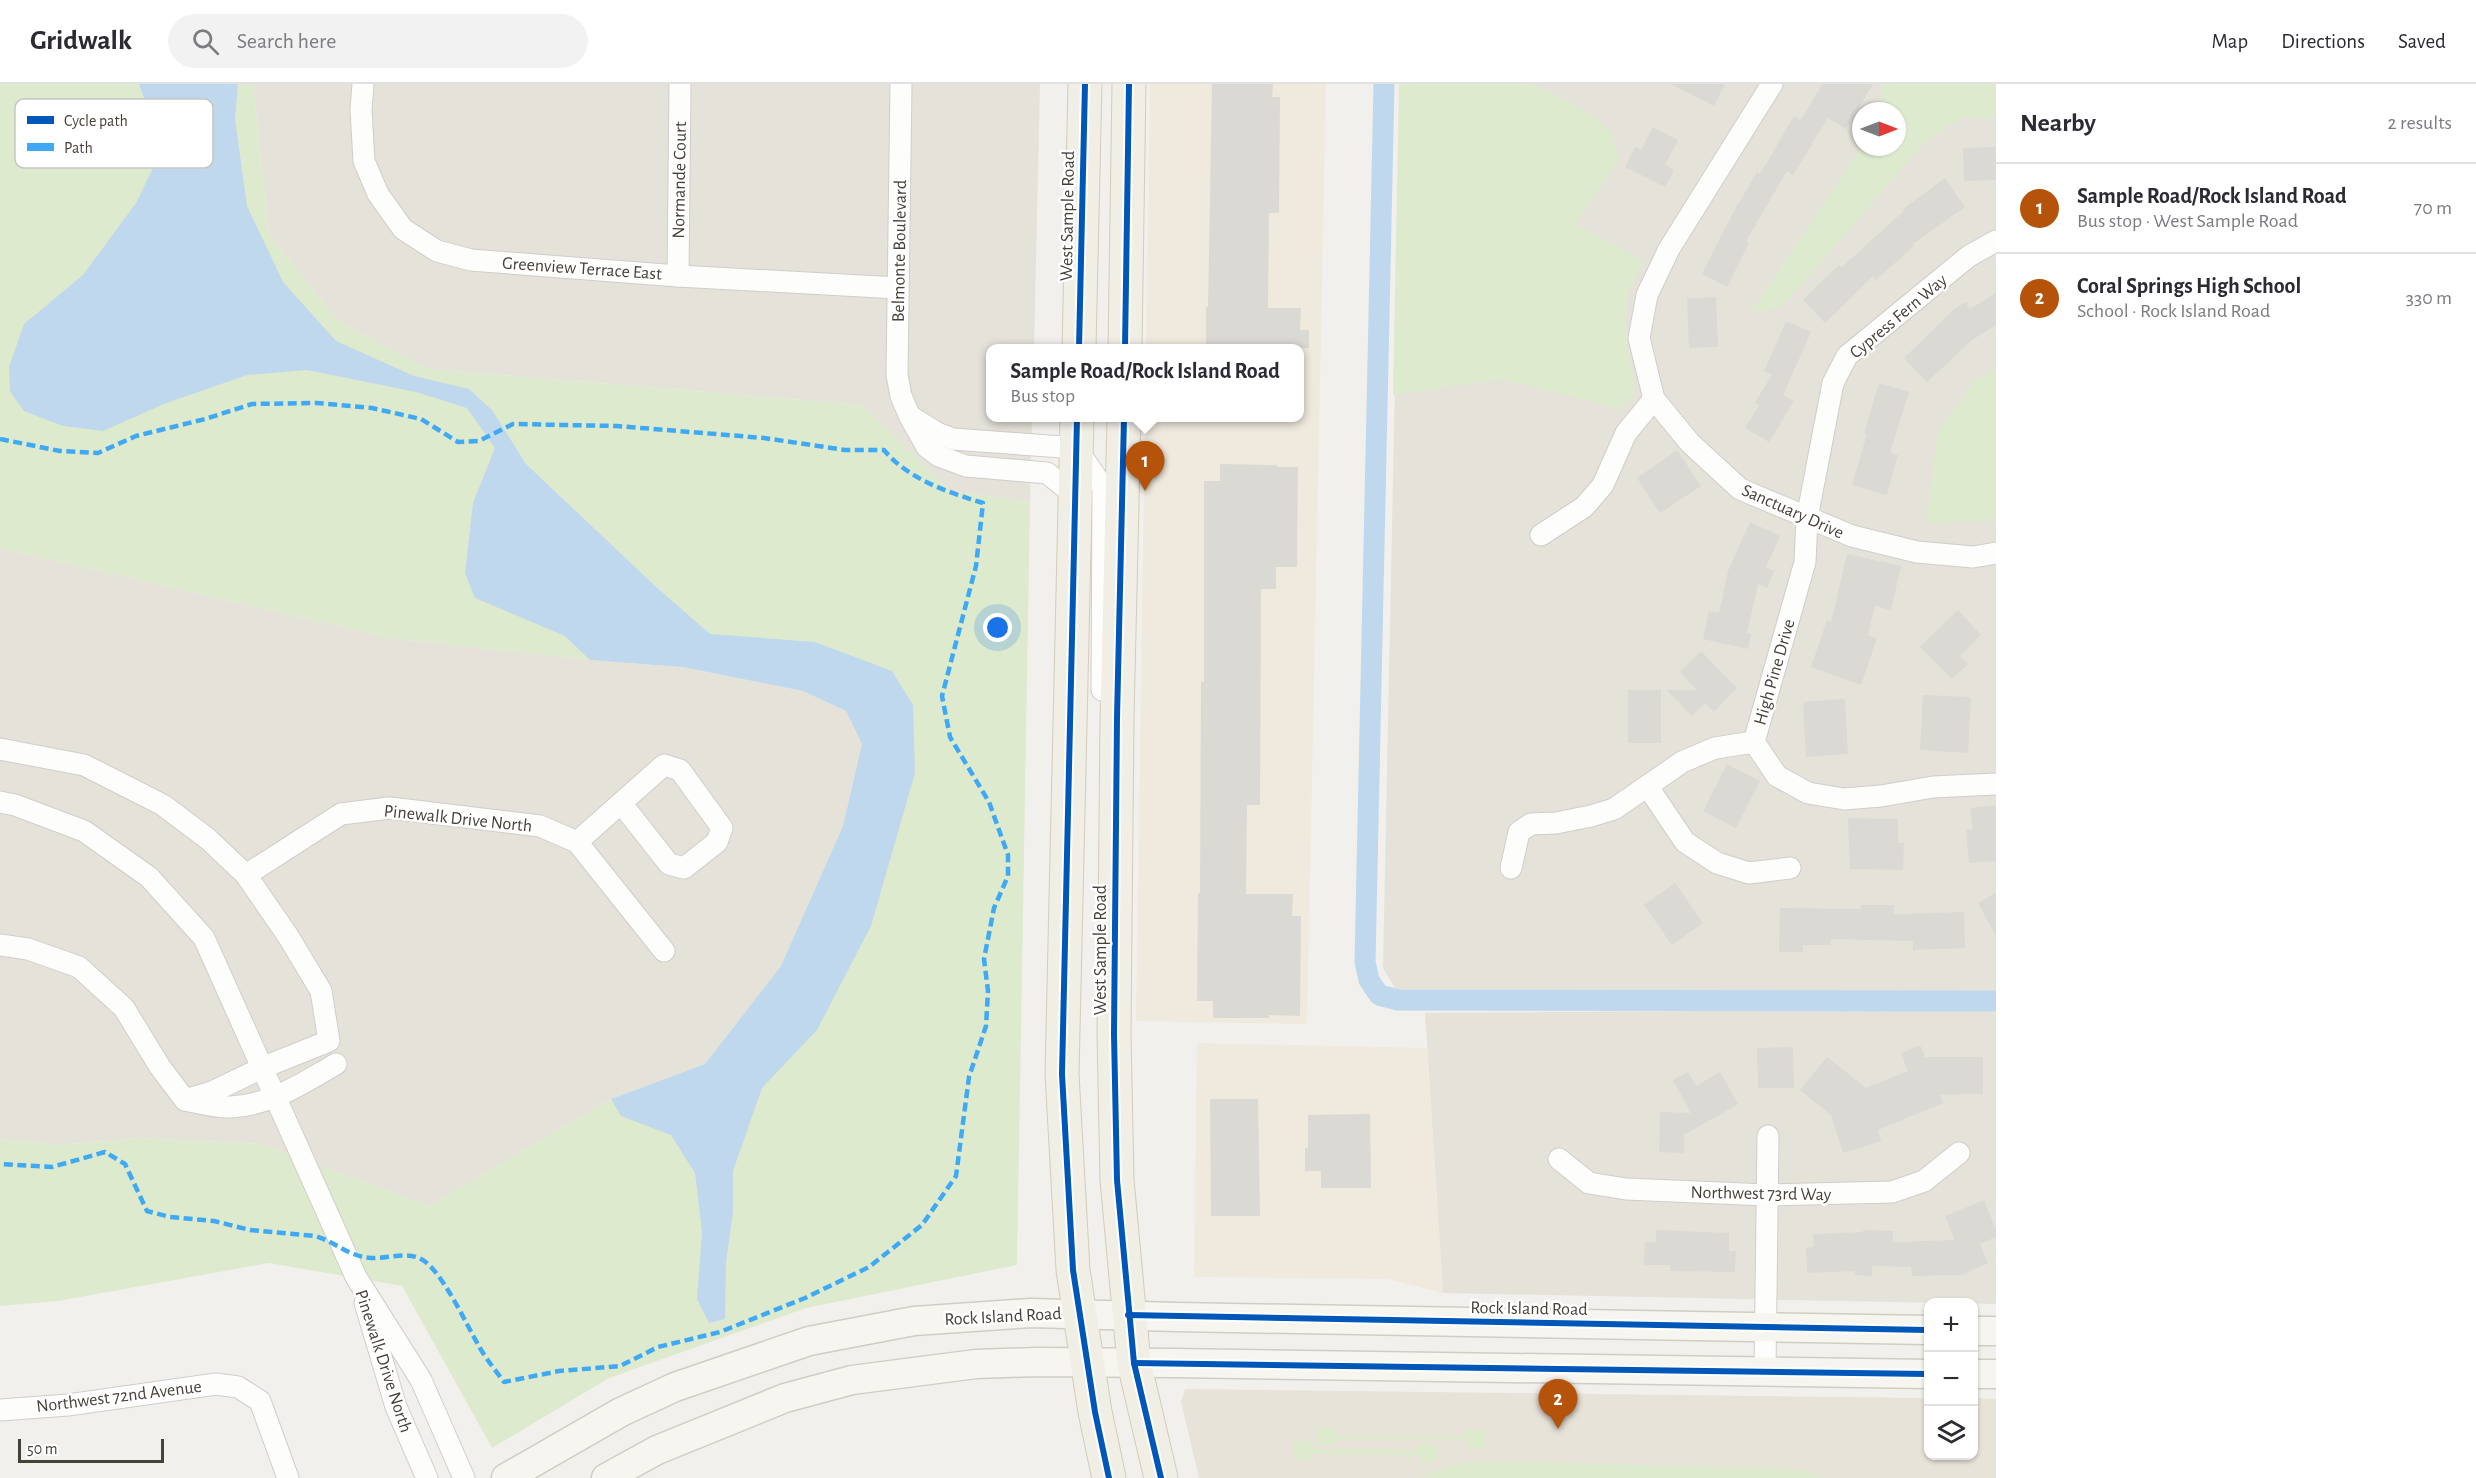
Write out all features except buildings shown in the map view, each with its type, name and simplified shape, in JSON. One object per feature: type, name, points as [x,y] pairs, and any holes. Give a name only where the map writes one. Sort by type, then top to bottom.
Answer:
[{"type":"main road","name":"West Sample Road","points":[[1079,344],[1085,84]]},
{"type":"main road","points":[[1125,344],[1129,84]]},
{"type":"main road","points":[[1084,170],[1104,221],[1100,344]]},
{"type":"main road","points":[[1109,422],[1124,433]]},
{"type":"main road","name":"West Sample Road","points":[[1077,433],[1062,1074],[1073,1270],[1082,1314],[1087,1363],[1101,1448],[1109,1478]]},
{"type":"main road","name":"West Sample Road","points":[[1124,433],[1117,718],[1114,1034],[1117,1168],[1128,1315],[1134,1363],[1161,1478]]},
{"type":"main road","name":"Rock Island Road","points":[[506,1478],[621,1412],[675,1387],[809,1341],[914,1322],[1031,1313],[1924,1330]]},
{"type":"main road","points":[[1978,1331],[1996,1331]]},
{"type":"main road","points":[[606,1478],[657,1450],[785,1398],[852,1380],[976,1364],[1134,1363],[1924,1373]]},
{"type":"main road","points":[[1978,1374],[1996,1374]]},
{"type":"street","name":"Greenview Terrace East","points":[[363,84],[361,110],[364,161],[378,194],[403,229],[437,250],[471,260],[678,276],[898,288]]},
{"type":"street","name":"Normande Court","points":[[678,276],[680,84]]},
{"type":"street","name":"Belmonte Boulevard","points":[[901,84],[897,375],[901,396],[927,447],[939,456],[966,466],[1047,473],[1076,496]]},
{"type":"street","name":"Sanctuary Drive","points":[[1772,84],[1669,249],[1647,296],[1639,338],[1654,399],[1690,442],[1740,489],[1852,536],[1917,552],[1973,557],[1996,554]]},
{"type":"street","name":"Cypress Fern Way","points":[[1807,518],[1833,383],[1848,356],[1969,256],[1996,241]]},
{"type":"street","points":[[1541,535],[1584,507],[1603,485],[1626,433],[1654,399]]},
{"type":"street","points":[[910,417],[937,433],[953,439],[1077,433],[1103,487],[1102,690],[1117,718]]},
{"type":"street","name":"High Pine Drive","points":[[1807,518],[1805,562],[1754,741],[1777,776],[1808,793],[1844,799],[1881,796],[1933,787],[1996,784]]},
{"type":"street","points":[[1511,868],[1519,832],[1531,824],[1556,823],[1614,809],[1682,762],[1715,748],[1754,741]]},
{"type":"street","points":[[0,749],[84,765],[163,805],[208,839],[246,875],[288,936],[321,991],[329,1041],[264,1067],[212,1092],[185,1100]]},
{"type":"street","points":[[577,842],[621,803],[664,765],[680,770],[722,828],[717,842],[684,868],[669,864],[621,803]]},
{"type":"street","points":[[1648,787],[1685,842],[1717,863],[1749,873],[1790,868]]},
{"type":"street","name":"Pinewalk Drive North","points":[[0,802],[15,805],[84,831],[149,877],[204,938],[278,1098],[356,1277],[396,1407],[427,1478]]},
{"type":"street","name":"Pinewalk Drive North","points":[[246,875],[341,814],[389,808],[540,826],[577,842],[664,951]]},
{"type":"street","points":[[0,945],[28,949],[79,967],[124,1008],[160,1067],[185,1100],[229,1108],[278,1098],[336,1064]]},
{"type":"street","points":[[1765,1370],[1768,1136]]},
{"type":"street","name":"Northwest 73rd Way","points":[[1559,1159],[1589,1183],[1626,1189],[1767,1196],[1892,1192],[1923,1181],[1959,1153]]},
{"type":"street","name":"Pinewalk Drive North","points":[[356,1277],[421,1380],[464,1478]]},
{"type":"street","name":"Northwest 72nd Avenue","points":[[0,1410],[68,1406],[216,1384],[238,1387],[260,1401],[288,1478]]},
{"type":"shaded area","points":[[253,84],[1040,84],[1034,344],[986,344],[986,422],[1032,422],[1030,502],[950,491],[862,405],[429,369],[339,322],[269,234]]},
{"type":"shaded area","points":[[1150,84],[1326,84],[1307,1024],[1136,1021],[1145,422],[1304,422],[1304,344],[1146,344]]},
{"type":"shaded area","points":[[1401,84],[1996,84],[1996,994],[1419,999],[1396,990],[1383,968]]},
{"type":"shaded area","points":[[0,548],[390,638],[590,660],[683,667],[803,691],[846,711],[862,744],[843,826],[781,966],[705,1064],[611,1099],[429,1206],[261,1144],[139,1138],[58,1145],[0,1139]]},
{"type":"shaded area","points":[[1996,1009],[1996,1304],[1978,1304],[1978,1298],[1924,1298],[1924,1303],[1443,1293],[1425,1013]]},
{"type":"shaded area","points":[[1197,1043],[1427,1048],[1443,1293],[1388,1279],[1194,1277]]},
{"type":"shaded area","points":[[1185,1389],[1924,1398],[1924,1460],[1978,1460],[1978,1398],[1996,1399],[1996,1478],[1199,1478],[1181,1402]]},
{"type":"green space","points":[[0,84],[253,84],[269,234],[339,322],[429,369],[862,405],[950,491],[1030,502],[1017,1265],[806,1308],[609,1378],[492,1448],[402,1286],[269,1263],[58,1301],[0,1306],[0,1139],[58,1145],[139,1138],[261,1144],[429,1206],[611,1099],[705,1064],[781,966],[843,826],[862,744],[846,711],[803,691],[683,667],[590,660],[390,638],[0,548]]},
{"type":"green space","points":[[1399,84],[1532,84],[1596,117],[1613,134],[1619,161],[1575,224],[1643,261],[1629,291],[1626,316],[1635,391],[1621,409],[1502,379],[1393,395]]},
{"type":"green space","points":[[1882,84],[1996,84],[1996,118],[1960,118],[1924,143],[1782,307],[1751,312],[1855,156],[1906,156],[1906,102],[1880,102]]},
{"type":"green space","points":[[1996,369],[1996,520],[1926,523],[1938,431],[1976,379]]},
{"type":"green space","points":[[1317,1427],[1335,1427],[1335,1435],[1468,1436],[1468,1429],[1486,1429],[1486,1448],[1468,1448],[1467,1440],[1336,1439],[1335,1445],[1317,1445]]},
{"type":"green space","points":[[1294,1441],[1313,1442],[1313,1449],[1419,1450],[1419,1443],[1438,1444],[1438,1462],[1419,1462],[1419,1455],[1313,1454],[1313,1460],[1294,1460]]},
{"type":"green space","points":[[1479,1461],[1785,1468],[1807,1471],[1826,1478],[1419,1478],[1448,1466]]},
{"type":"water","points":[[139,84],[238,84],[235,119],[247,206],[283,282],[336,341],[414,376],[469,389],[492,410],[526,464],[654,585],[710,634],[815,642],[892,671],[913,705],[915,773],[871,926],[817,1030],[762,1088],[733,1171],[733,1212],[726,1263],[725,1319],[709,1323],[697,1299],[702,1232],[695,1173],[671,1135],[621,1116],[611,1099],[705,1064],[781,966],[843,826],[862,744],[846,711],[803,691],[683,667],[590,660],[565,636],[475,598],[465,573],[473,503],[495,448],[467,408],[416,392],[307,370],[247,375],[164,404],[103,431],[63,426],[24,411],[10,391],[9,367],[24,324],[83,275],[136,203],[153,168],[213,168],[213,99],[144,99]]},
{"type":"waterway","points":[[1384,84],[1365,962],[1369,980],[1379,995],[1398,1000],[1996,1001]]},
{"type":"marked path","points":[[0,439],[60,451],[98,453],[136,436],[205,419],[252,404],[317,403],[372,408],[421,419],[458,442],[479,441],[513,424],[617,426],[764,438],[845,450],[884,450],[916,477],[983,503],[976,566],[942,696],[950,737],[989,802],[1008,855],[1008,876],[994,908],[984,959],[988,991],[986,1026],[969,1077],[956,1176],[922,1225],[869,1267],[805,1298],[720,1332],[658,1347],[620,1366],[559,1371],[504,1382],[483,1352],[454,1299],[437,1274],[421,1259],[409,1256],[363,1257],[315,1236],[250,1230],[214,1221],[170,1217],[147,1211],[125,1164],[105,1152],[52,1167],[0,1164]]},
{"type":"cycle path","points":[[1079,344],[1085,84]]},
{"type":"cycle path","points":[[1125,344],[1129,84]]},
{"type":"cycle path","points":[[1077,422],[1062,1074],[1073,1270],[1095,1412],[1109,1478]]},
{"type":"cycle path","points":[[1124,422],[1117,718],[1114,1034],[1117,1180],[1134,1363],[1161,1478]]},
{"type":"cycle path","points":[[1128,1315],[1924,1330]]},
{"type":"cycle path","points":[[1134,1363],[1924,1374]]},
{"type":"place","name":"Sample Road/Rock Island Road","points":[[1145,491]]},
{"type":"place","name":"Coral Springs High School","points":[[1558,1429]]}]
